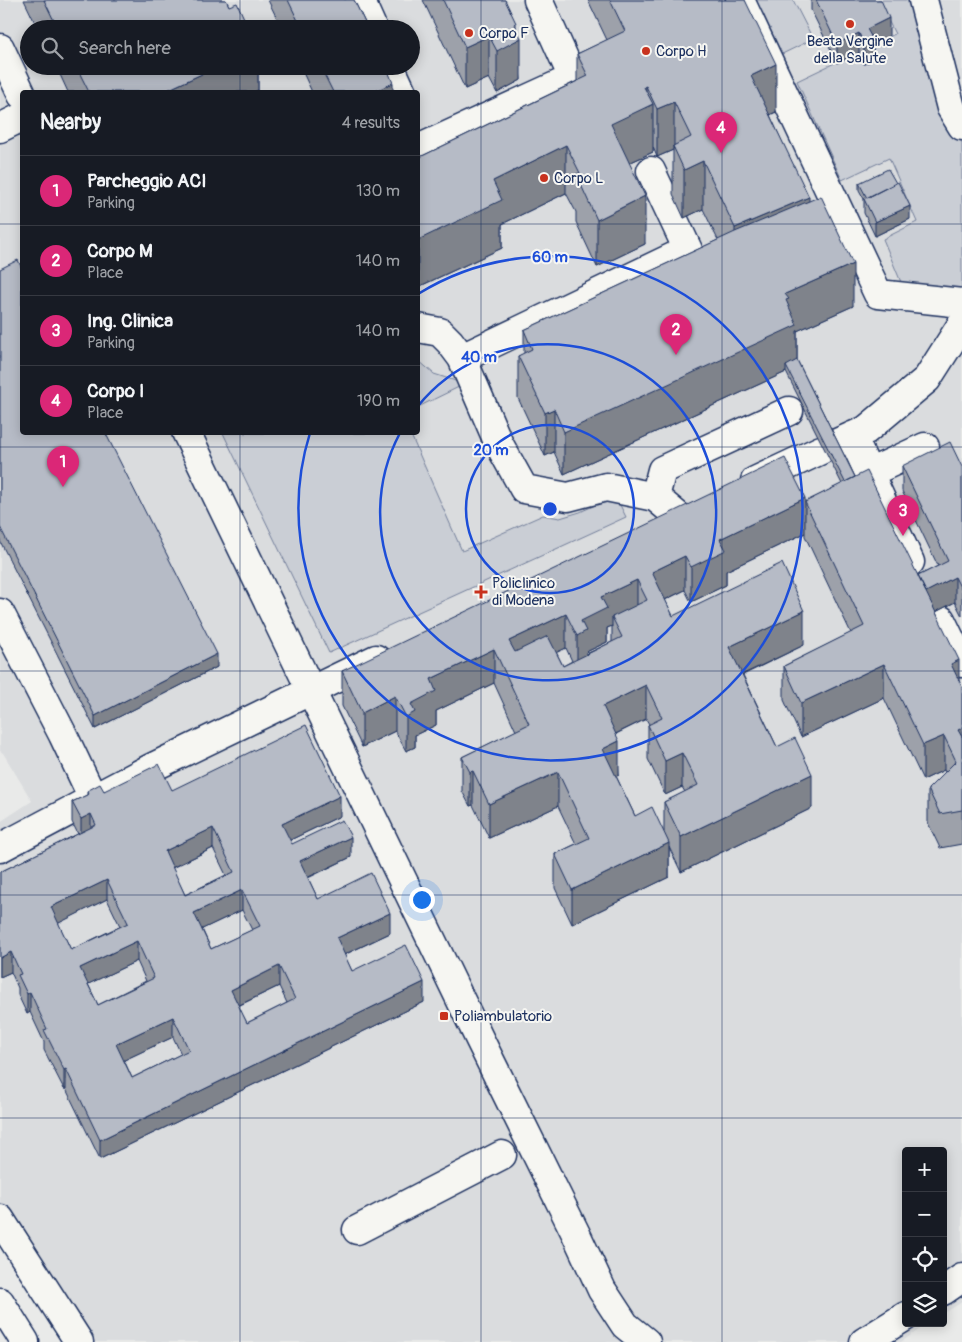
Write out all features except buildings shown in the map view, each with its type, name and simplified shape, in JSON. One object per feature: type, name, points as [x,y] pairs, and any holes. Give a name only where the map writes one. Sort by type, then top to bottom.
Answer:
[{"type":"main road","points":[[360,0],[369,20]]},
{"type":"main road","points":[[420,140],[573,78],[538,0]]},
{"type":"main road","points":[[740,0],[878,294],[962,303]]},
{"type":"main road","points":[[922,0],[951,108],[962,126]]},
{"type":"main road","points":[[0,48],[13,90]]},
{"type":"main road","points":[[394,75],[401,90]]},
{"type":"main road","points":[[0,128],[20,118]]},
{"type":"main road","points":[[462,358],[688,250],[651,171]]},
{"type":"main road","points":[[730,493],[866,430],[927,379],[962,324]]},
{"type":"main road","points":[[420,328],[440,332],[462,358],[499,444],[524,489],[568,497],[606,487],[654,496],[679,517]]},
{"type":"main road","points":[[654,496],[662,470],[789,411]]},
{"type":"main road","points":[[187,435],[602,1290],[624,1325],[646,1342]]},
{"type":"main road","points":[[837,443],[869,473],[921,585]]},
{"type":"main road","points":[[869,473],[925,448]]},
{"type":"main road","points":[[652,530],[704,505]]},
{"type":"main road","points":[[4,620],[93,798]]},
{"type":"main road","points":[[941,620],[962,663]]},
{"type":"main road","points":[[0,848],[151,768],[394,651]]},
{"type":"main road","points":[[357,1230],[502,1155]]},
{"type":"main road","points":[[0,1219],[79,1342]]},
{"type":"main road","points":[[947,1288],[962,1278]]},
{"type":"main road","points":[[0,1302],[25,1342]]},
{"type":"main road","points":[[864,1342],[902,1318]]},
{"type":"shaded area","name":"Policlinico di Modena","points":[[0,0],[962,0],[962,1302],[947,1311],[947,1147],[902,1147],[902,1327],[923,1327],[901,1342],[62,1342],[0,1238],[0,822],[32,801],[0,751]]},
{"type":"shaded area","points":[[748,0],[793,0],[813,39],[776,57]]},
{"type":"shaded area","points":[[878,0],[915,0],[943,110],[962,143],[962,295],[903,287],[883,239],[917,222],[889,158],[842,180],[797,81],[895,34]]},
{"type":"shaded area","points":[[420,362],[434,374],[465,384],[420,406]]},
{"type":"shaded area","points":[[224,435],[411,435],[462,551],[543,515],[560,518],[580,512],[602,502],[613,500],[620,505],[626,517],[329,653]]},
{"type":"place","name":"Beata Vergine della Salute","points":[[850,24]]},
{"type":"place","name":"Corpo F","points":[[469,33]]},
{"type":"place","name":"Corpo H","points":[[646,51]]},
{"type":"place","name":"Corpo I","points":[[721,153]]},
{"type":"place","name":"Corpo L","points":[[544,178]]},
{"type":"place","name":"Corpo M","points":[[676,355]]},
{"type":"place","name":"Parcheggio ACI","points":[[63,487]]},
{"type":"place","name":"Ing. Clinica","points":[[903,536]]},
{"type":"place","name":"Policlinico di Modena","points":[[481,592]]},
{"type":"place","name":"Poliambulatorio","points":[[444,1016]]}]
